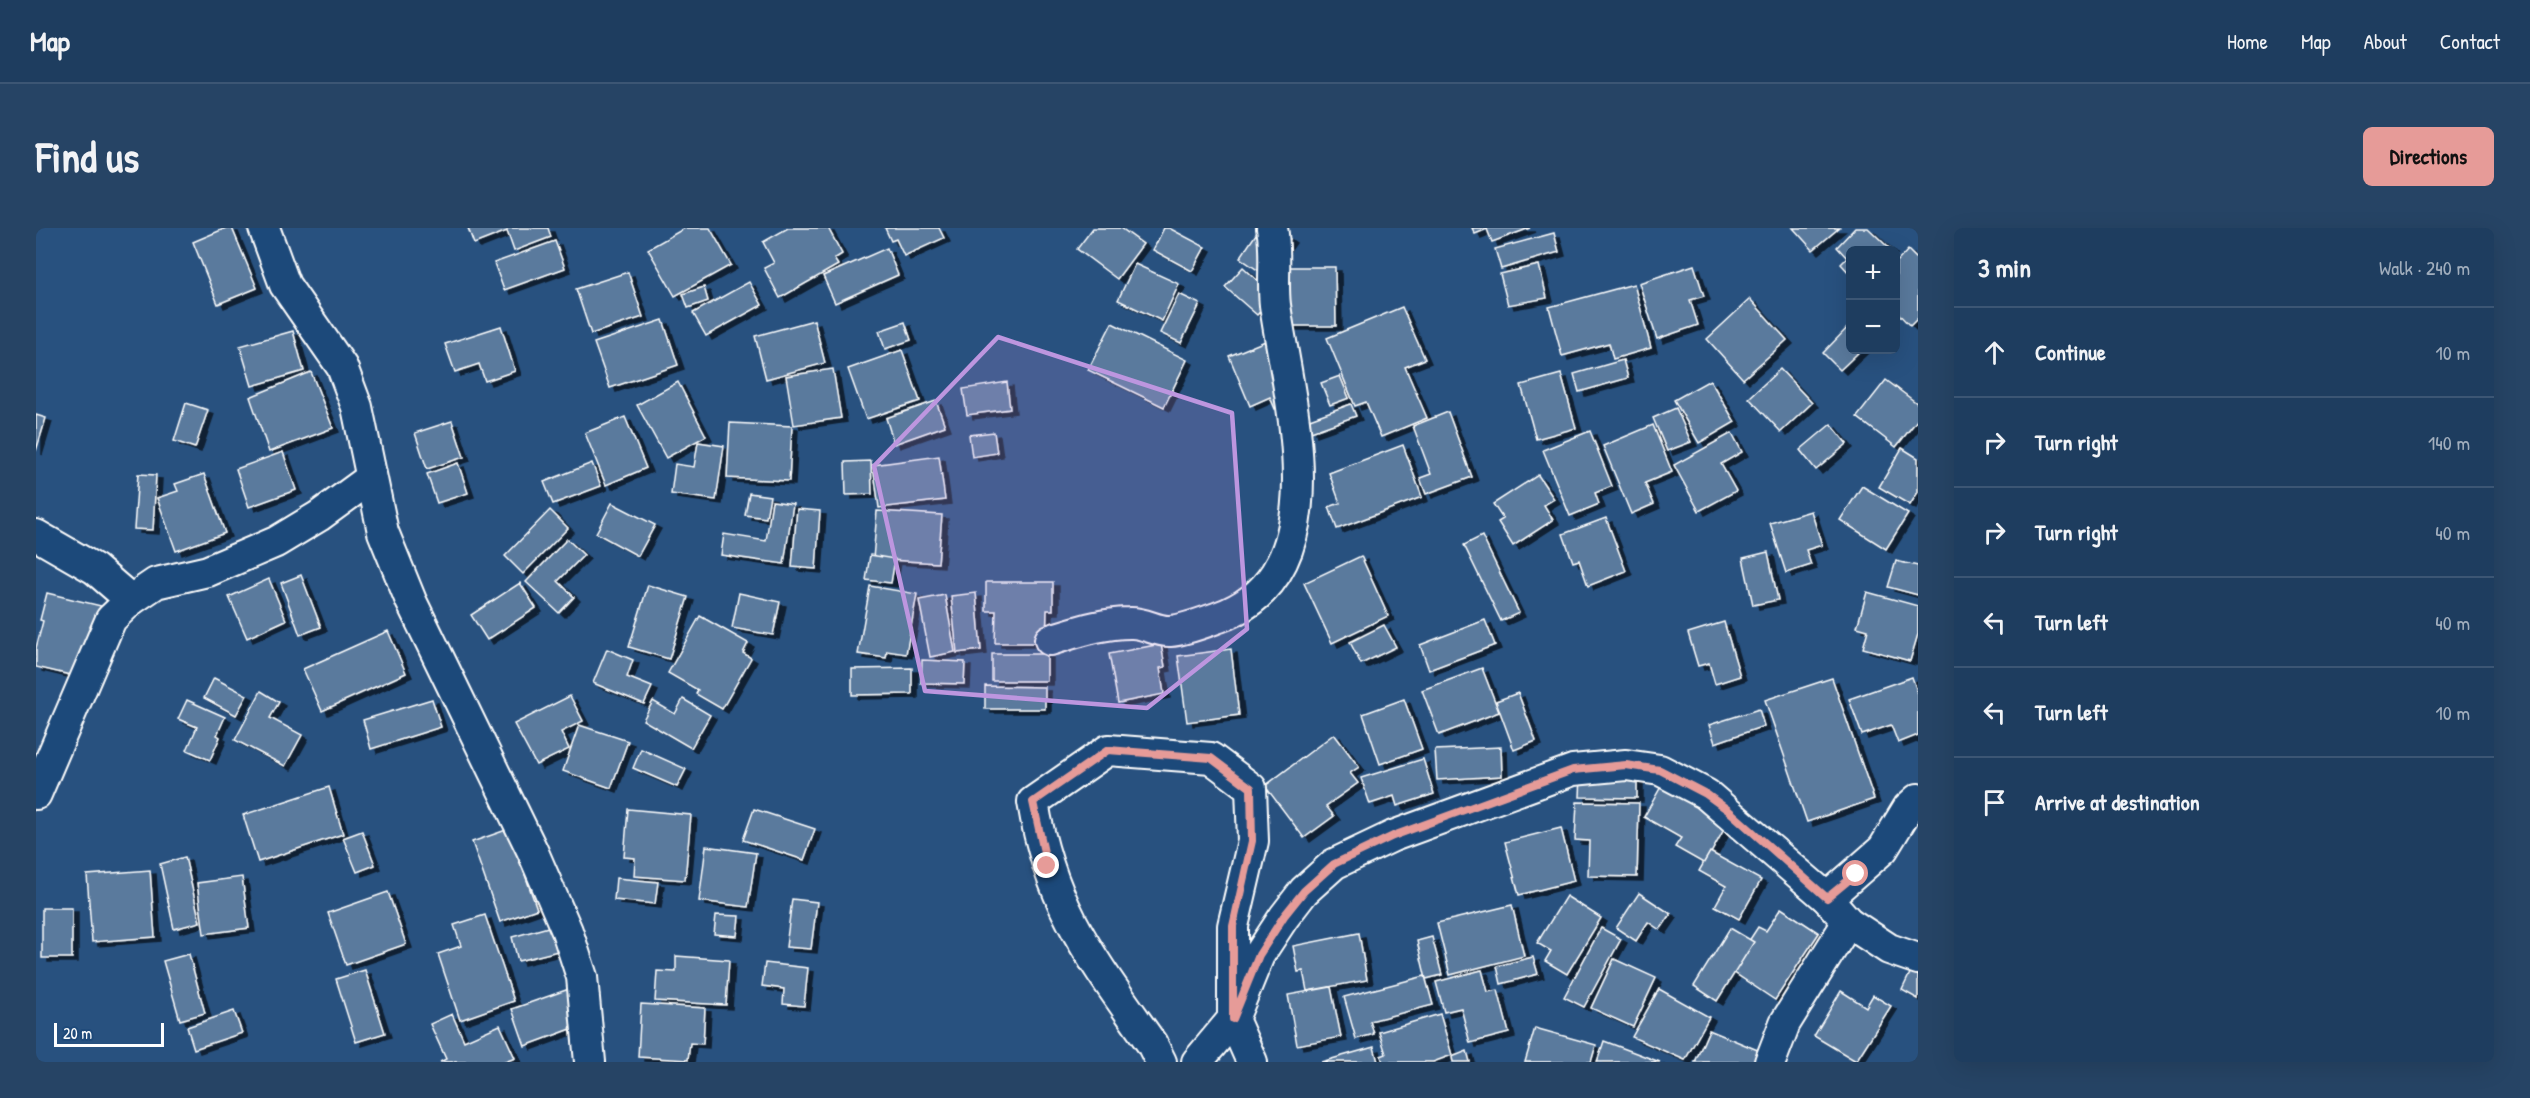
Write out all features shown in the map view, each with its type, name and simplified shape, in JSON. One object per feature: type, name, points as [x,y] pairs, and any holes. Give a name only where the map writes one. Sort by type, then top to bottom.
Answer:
[{"type":"street","points":[[264,228],[285,285],[342,367],[357,407],[382,532],[411,601],[532,850],[567,931],[582,977],[583,1059]]},
{"type":"street","points":[[1050,640],[1091,627],[1132,622],[1169,631],[1200,623],[1220,617],[1255,597],[1275,577],[1291,533],[1299,486],[1296,423],[1275,306],[1272,228]]},
{"type":"street","points":[[36,794],[111,619],[131,600],[156,584],[208,571],[276,542],[319,516],[371,478]]},
{"type":"street","points":[[36,535],[95,569],[131,600]]},
{"type":"street","points":[[1161,1062],[1152,1044],[1082,944],[1061,904],[1038,837],[1033,802],[1108,750],[1211,758],[1251,788],[1252,841],[1233,926],[1233,1019],[1252,1062]]},
{"type":"street","points":[[1197,1062],[1233,1019],[1259,955],[1284,916],[1304,891],[1334,864],[1393,836],[1573,770],[1626,765],[1660,770],[1706,794],[1728,810],[1827,898],[1848,922],[1889,949],[1918,959]]},
{"type":"street","points":[[1827,898],[1883,849],[1908,808],[1918,799]]},
{"type":"street","points":[[1770,1062],[1785,1023],[1848,922]]},
{"type":"highlighted area","points":[[998,337],[1232,413],[1247,629],[1147,708],[925,691],[874,466]]},
{"type":"building","points":[[226,228],[232,228],[257,288],[218,304],[193,242]]},
{"type":"building","points":[[468,228],[548,228],[551,237],[514,251],[507,231],[474,244]]},
{"type":"building","points":[[685,228],[710,228],[731,265],[675,296],[648,249]]},
{"type":"building","points":[[788,228],[828,228],[842,254],[834,259],[838,265],[780,298],[764,268],[774,263],[763,242]]},
{"type":"building","points":[[885,228],[939,228],[944,238],[904,256],[896,239],[891,241]]},
{"type":"building","points":[[1093,228],[1121,228],[1143,244],[1117,279],[1077,249]]},
{"type":"building","points":[[1164,228],[1169,228],[1205,247],[1192,271],[1153,250]]},
{"type":"building","points":[[1260,228],[1274,228],[1290,239],[1265,275],[1240,258]]},
{"type":"building","points":[[1472,228],[1530,228],[1492,242],[1487,229],[1475,234]]},
{"type":"building","points":[[1793,228],[1839,228],[1813,250]]},
{"type":"building","points":[[1855,228],[1868,228],[1887,246],[1846,246],[1846,257],[1837,247]]},
{"type":"building","points":[[1554,233],[1559,252],[1501,269],[1495,249]]},
{"type":"building","points":[[555,241],[565,268],[504,290],[494,263]]},
{"type":"building","points":[[887,248],[898,275],[835,303],[823,276]]},
{"type":"building","points":[[1908,250],[1918,260],[1918,318],[1910,326],[1900,315],[1900,259]]},
{"type":"building","points":[[1846,259],[1846,270],[1841,264]]},
{"type":"building","points":[[1135,264],[1179,284],[1162,321],[1118,300]]},
{"type":"building","points":[[1539,265],[1547,298],[1508,305],[1500,274]]},
{"type":"building","points":[[1694,265],[1704,296],[1690,300],[1698,325],[1657,339],[1639,283]]},
{"type":"building","points":[[1243,267],[1274,296],[1257,315],[1225,287]]},
{"type":"building","points":[[1287,267],[1335,267],[1336,326],[1288,326]]},
{"type":"building","points":[[628,272],[643,317],[591,334],[576,289]]},
{"type":"building","points":[[749,282],[762,305],[706,336],[693,313]]},
{"type":"building","points":[[1634,284],[1651,348],[1613,359],[1609,343],[1562,356],[1549,307]]},
{"type":"building","points":[[704,287],[708,301],[688,308],[683,294]]},
{"type":"building","points":[[1179,294],[1200,304],[1181,343],[1160,333]]},
{"type":"building","points":[[1750,299],[1787,340],[1743,379],[1707,339]]},
{"type":"building","points":[[1402,307],[1425,359],[1405,367],[1427,418],[1381,437],[1366,402],[1355,406],[1327,338]]},
{"type":"building","points":[[663,320],[678,365],[610,388],[594,343]]},
{"type":"building","points":[[814,320],[825,363],[766,379],[755,336]]},
{"type":"building","points":[[905,322],[911,340],[885,349],[879,331]]},
{"type":"building","points":[[1112,323],[1187,360],[1164,407],[1088,370]]},
{"type":"building","points":[[501,326],[515,371],[485,381],[479,364],[455,372],[445,344]]},
{"type":"building","points":[[1846,329],[1846,354],[1857,354],[1840,370],[1823,353]]},
{"type":"building","points":[[293,331],[304,371],[252,386],[240,346]]},
{"type":"building","points":[[1275,337],[1300,398],[1275,409],[1270,397],[1250,406],[1229,356]]},
{"type":"building","points":[[902,350],[920,401],[866,419],[848,369]]},
{"type":"building","points":[[1623,360],[1628,378],[1579,392],[1574,374]]},
{"type":"building","points":[[833,369],[841,418],[794,425],[786,376]]},
{"type":"building","points":[[1780,369],[1812,403],[1781,432],[1749,398]]},
{"type":"building","points":[[311,372],[333,428],[269,452],[250,397]]},
{"type":"building","points":[[1561,374],[1576,428],[1536,439],[1521,385]]},
{"type":"building","points":[[1340,376],[1349,398],[1330,405],[1321,383]]},
{"type":"building","points":[[1710,380],[1735,422],[1699,443],[1674,400]]},
{"type":"building","points":[[1886,380],[1918,404],[1918,419],[1896,447],[1857,417]]},
{"type":"building","points":[[678,382],[706,436],[666,458],[637,405]]},
{"type":"building","points":[[1007,382],[1010,409],[967,415],[963,389]]},
{"type":"building","points":[[936,401],[945,426],[894,444],[886,418]]},
{"type":"building","points":[[186,403],[208,410],[195,448],[174,441]]},
{"type":"building","points":[[1351,404],[1356,416],[1311,432],[1307,420]]},
{"type":"building","points":[[1676,408],[1691,442],[1667,451],[1653,418]]},
{"type":"building","points":[[1448,412],[1472,477],[1426,494],[1420,478],[1431,474],[1413,426]]},
{"type":"building","points":[[36,415],[46,418],[36,451]]},
{"type":"building","points":[[625,417],[646,468],[606,485],[585,433]]},
{"type":"building","points":[[452,421],[464,457],[427,469],[415,433]]},
{"type":"building","points":[[730,423],[792,426],[789,481],[727,478]]},
{"type":"building","points":[[1831,424],[1847,444],[1816,470],[1800,450]]},
{"type":"building","points":[[1653,425],[1672,472],[1645,483],[1654,504],[1631,514],[1603,446]]},
{"type":"building","points":[[1590,431],[1612,486],[1595,493],[1599,504],[1570,516],[1543,450]]},
{"type":"building","points":[[994,432],[997,453],[972,457],[969,435]]},
{"type":"building","points":[[1732,433],[1742,452],[1721,464],[1736,491],[1699,511],[1674,465]]},
{"type":"building","points":[[698,442],[724,446],[716,500],[671,494],[675,464],[694,467]]},
{"type":"building","points":[[1403,445],[1422,497],[1337,529],[1329,507],[1340,503],[1329,473]]},
{"type":"building","points":[[1902,448],[1918,458],[1918,492],[1910,505],[1879,487]]},
{"type":"building","points":[[283,452],[296,490],[249,507],[236,469]]},
{"type":"building","points":[[939,456],[945,500],[879,508],[873,465]]},
{"type":"building","points":[[871,461],[872,494],[846,495],[845,462]]},
{"type":"building","points":[[458,463],[468,493],[437,503],[427,474]]},
{"type":"building","points":[[592,463],[601,486],[553,504],[544,482]]},
{"type":"building","points":[[138,474],[156,475],[153,530],[134,529]]},
{"type":"building","points":[[204,474],[225,533],[176,551],[157,498],[178,491],[175,484]]},
{"type":"building","points":[[1538,475],[1554,499],[1544,505],[1553,520],[1513,546],[1498,522],[1503,519],[1493,504]]},
{"type":"building","points":[[1862,486],[1908,514],[1886,549],[1840,520]]},
{"type":"building","points":[[749,493],[770,496],[766,518],[745,515]]},
{"type":"building","points":[[772,501],[793,504],[784,564],[721,555],[724,534],[766,541]]},
{"type":"building","points":[[612,503],[655,525],[638,556],[596,533]]},
{"type":"building","points":[[797,509],[820,511],[816,569],[792,567]]},
{"type":"building","points":[[550,510],[568,528],[523,574],[505,556]]},
{"type":"building","points":[[877,511],[942,515],[938,563],[873,559]]},
{"type":"building","points":[[1811,511],[1822,545],[1806,550],[1811,565],[1786,573],[1770,523]]},
{"type":"building","points":[[1606,518],[1626,571],[1588,586],[1579,560],[1573,562],[1563,534]]},
{"type":"building","points":[[1482,536],[1519,613],[1501,621],[1464,545]]},
{"type":"building","points":[[567,539],[584,555],[558,581],[574,597],[559,613],[526,582]]},
{"type":"building","points":[[1768,552],[1778,600],[1753,605],[1743,558]]},
{"type":"building","points":[[870,555],[895,559],[891,583],[866,580]]},
{"type":"building","points":[[1361,556],[1388,616],[1332,643],[1304,583]]},
{"type":"building","points":[[1896,561],[1918,566],[1918,595],[1888,587]]},
{"type":"building","points":[[301,575],[321,627],[300,635],[281,583]]},
{"type":"building","points":[[269,579],[286,620],[247,638],[229,597]]},
{"type":"building","points":[[986,582],[1053,582],[1053,610],[1047,610],[1046,643],[995,643],[996,611],[986,611]]},
{"type":"building","points":[[520,583],[536,608],[487,640],[471,615]]},
{"type":"building","points":[[648,585],[688,597],[669,659],[629,647]]},
{"type":"building","points":[[870,586],[917,594],[906,654],[887,651],[886,658],[858,654]]},
{"type":"building","points":[[1867,592],[1918,606],[1918,634],[1910,661],[1863,648],[1868,630],[1857,627]]},
{"type":"building","points":[[47,593],[101,606],[83,678],[36,667],[36,648],[43,621],[40,620]]},
{"type":"building","points":[[739,593],[780,602],[773,635],[732,628]]},
{"type":"building","points":[[976,593],[981,650],[957,653],[951,596]]},
{"type":"building","points":[[945,595],[955,652],[930,657],[919,600]]},
{"type":"building","points":[[700,616],[748,643],[743,653],[751,658],[722,709],[696,694],[698,690],[668,673]]},
{"type":"building","points":[[1485,620],[1495,645],[1429,670],[1420,645]]},
{"type":"building","points":[[1724,622],[1740,676],[1715,684],[1709,663],[1698,666],[1688,633]]},
{"type":"building","points":[[1384,625],[1396,647],[1361,664],[1350,642]]},
{"type":"building","points":[[388,631],[406,673],[322,711],[303,669]]},
{"type":"building","points":[[1161,644],[1165,667],[1160,668],[1164,694],[1118,703],[1109,654]]},
{"type":"building","points":[[607,649],[633,660],[627,677],[652,687],[644,704],[593,683]]},
{"type":"building","points":[[1231,649],[1239,715],[1187,722],[1178,656]]},
{"type":"building","points":[[992,654],[1047,654],[1047,681],[992,681]]},
{"type":"building","points":[[922,660],[965,662],[964,684],[921,683]]},
{"type":"building","points":[[912,668],[912,694],[852,695],[852,669]]},
{"type":"building","points":[[1482,668],[1499,712],[1439,735],[1422,690]]},
{"type":"building","points":[[1912,677],[1918,694],[1918,735],[1898,743],[1891,725],[1862,735],[1849,699]]},
{"type":"building","points":[[214,678],[247,695],[236,715],[204,698]]},
{"type":"building","points":[[1832,678],[1874,799],[1807,822],[1765,700]]},
{"type":"building","points":[[985,686],[1045,687],[1045,709],[985,709]]},
{"type":"building","points":[[261,691],[279,702],[270,718],[302,735],[285,766],[235,740]]},
{"type":"building","points":[[1518,693],[1536,741],[1514,750],[1496,701]]},
{"type":"building","points":[[570,696],[583,721],[561,732],[569,749],[536,765],[514,724]]},
{"type":"building","points":[[432,699],[441,727],[371,749],[363,720]]},
{"type":"building","points":[[683,699],[710,715],[691,748],[643,720],[653,701],[675,714]]},
{"type":"building","points":[[1404,699],[1422,749],[1380,764],[1363,714]]},
{"type":"building","points":[[187,700],[225,717],[217,735],[220,737],[210,760],[187,750],[197,727],[178,719]]},
{"type":"building","points":[[1759,709],[1764,726],[1715,743],[1709,725]]},
{"type":"building","points":[[579,725],[628,741],[611,788],[563,771]]},
{"type":"building","points":[[1334,734],[1359,767],[1350,773],[1358,783],[1326,806],[1334,816],[1304,838],[1265,786]]},
{"type":"building","points":[[1501,747],[1502,776],[1437,780],[1435,750]]},
{"type":"building","points":[[641,749],[686,769],[677,787],[633,768]]},
{"type":"building","points":[[1423,759],[1434,794],[1397,806],[1394,796],[1370,804],[1361,778]]},
{"type":"building","points":[[1581,775],[1637,777],[1637,798],[1580,797]]},
{"type":"building","points":[[1663,783],[1729,820],[1705,864],[1675,847],[1681,838],[1644,817]]},
{"type":"building","points":[[329,787],[343,834],[258,862],[243,815]]},
{"type":"building","points":[[1577,802],[1639,803],[1637,877],[1588,876],[1589,841],[1575,840]]},
{"type":"building","points":[[628,809],[691,815],[685,880],[634,876],[635,858],[624,857]]},
{"type":"building","points":[[754,809],[815,829],[804,860],[743,840]]},
{"type":"building","points":[[1561,828],[1574,881],[1519,895],[1505,842]]},
{"type":"building","points":[[509,829],[537,909],[500,922],[472,842]]},
{"type":"building","points":[[362,831],[375,865],[357,872],[343,838]]},
{"type":"building","points":[[706,846],[756,853],[748,907],[699,901]]},
{"type":"building","points":[[1710,852],[1761,880],[1739,919],[1715,906],[1726,886],[1699,871]]},
{"type":"building","points":[[185,857],[200,922],[174,929],[160,864]]},
{"type":"building","points":[[150,870],[155,937],[92,942],[87,875]]},
{"type":"building","points":[[242,877],[249,928],[204,934],[197,883]]},
{"type":"building","points":[[616,878],[658,882],[655,904],[614,900]]},
{"type":"building","points":[[388,892],[406,944],[346,965],[328,913]]},
{"type":"building","points":[[1639,893],[1671,914],[1660,930],[1648,922],[1636,941],[1616,928]]},
{"type":"building","points":[[1566,896],[1601,918],[1567,974],[1545,961],[1551,951],[1537,943]]},
{"type":"building","points":[[792,899],[817,902],[811,949],[786,947]]},
{"type":"building","points":[[1512,905],[1524,956],[1450,975],[1437,923]]},
{"type":"building","points":[[42,908],[72,908],[72,958],[42,958]]},
{"type":"building","points":[[1781,908],[1819,933],[1775,1000],[1730,970],[1758,927],[1766,931]]},
{"type":"building","points":[[485,915],[514,1001],[460,1020],[438,954],[461,946],[454,925]]},
{"type":"building","points":[[716,915],[739,916],[737,936],[714,934]]},
{"type":"building","points":[[552,926],[558,951],[518,961],[512,937]]},
{"type":"building","points":[[1601,928],[1621,939],[1584,1007],[1564,997]]},
{"type":"building","points":[[1730,928],[1754,942],[1717,1001],[1694,986]]},
{"type":"building","points":[[1359,933],[1367,980],[1307,991],[1303,971],[1298,972],[1293,946]]},
{"type":"building","points":[[1432,937],[1442,975],[1426,979],[1417,941]]},
{"type":"building","points":[[189,954],[205,1013],[180,1020],[163,961]]},
{"type":"building","points":[[676,956],[729,960],[726,1005],[655,1001],[657,971],[676,972]]},
{"type":"building","points":[[1533,957],[1538,974],[1501,984],[1497,966]]},
{"type":"building","points":[[1614,959],[1656,978],[1633,1027],[1591,1008]]},
{"type":"building","points":[[765,963],[808,968],[804,1006],[783,1004],[784,989],[762,986]]},
{"type":"building","points":[[1912,969],[1918,973],[1918,999],[1902,990]]},
{"type":"building","points":[[365,970],[385,1033],[356,1042],[336,979]]},
{"type":"building","points":[[1482,970],[1488,992],[1498,990],[1509,1033],[1470,1043],[1461,1008],[1444,1012],[1436,982]]},
{"type":"building","points":[[1425,976],[1433,1005],[1370,1021],[1374,1034],[1356,1039],[1344,997]]},
{"type":"building","points":[[1331,987],[1341,1037],[1297,1045],[1288,995]]},
{"type":"building","points":[[569,989],[582,1025],[525,1046],[512,1009]]},
{"type":"building","points":[[1659,989],[1709,1017],[1685,1060],[1632,1037]]},
{"type":"building","points":[[1841,991],[1866,1007],[1873,995],[1891,1006],[1856,1061],[1814,1036]]},
{"type":"building","points":[[641,1004],[705,1008],[703,1044],[690,1043],[688,1060],[638,1057]]},
{"type":"building","points":[[234,1011],[242,1033],[194,1049],[187,1027]]},
{"type":"building","points":[[452,1014],[464,1041],[500,1025],[515,1058],[505,1062],[440,1062],[446,1059],[430,1024]]},
{"type":"building","points":[[1440,1014],[1452,1055],[1433,1062],[1383,1062],[1381,1056],[1386,1054],[1379,1032]]},
{"type":"building","points":[[1535,1028],[1596,1045],[1591,1062],[1525,1062]]},
{"type":"building","points":[[1709,1030],[1760,1051],[1756,1062],[1695,1062]]},
{"type":"building","points":[[1604,1041],[1660,1062],[1597,1062]]},
{"type":"building","points":[[1374,1047],[1378,1062],[1321,1062]]},
{"type":"building","points":[[1467,1051],[1470,1062],[1453,1062],[1452,1057]]},
{"type":"route","points":[[1047,866],[1038,837],[1033,802],[1108,750],[1211,758],[1251,788],[1252,841],[1233,926],[1233,1019],[1259,955],[1284,916],[1304,891],[1334,864],[1393,836],[1573,770],[1626,765],[1660,770],[1706,794],[1728,810],[1827,898],[1856,874]]}]
